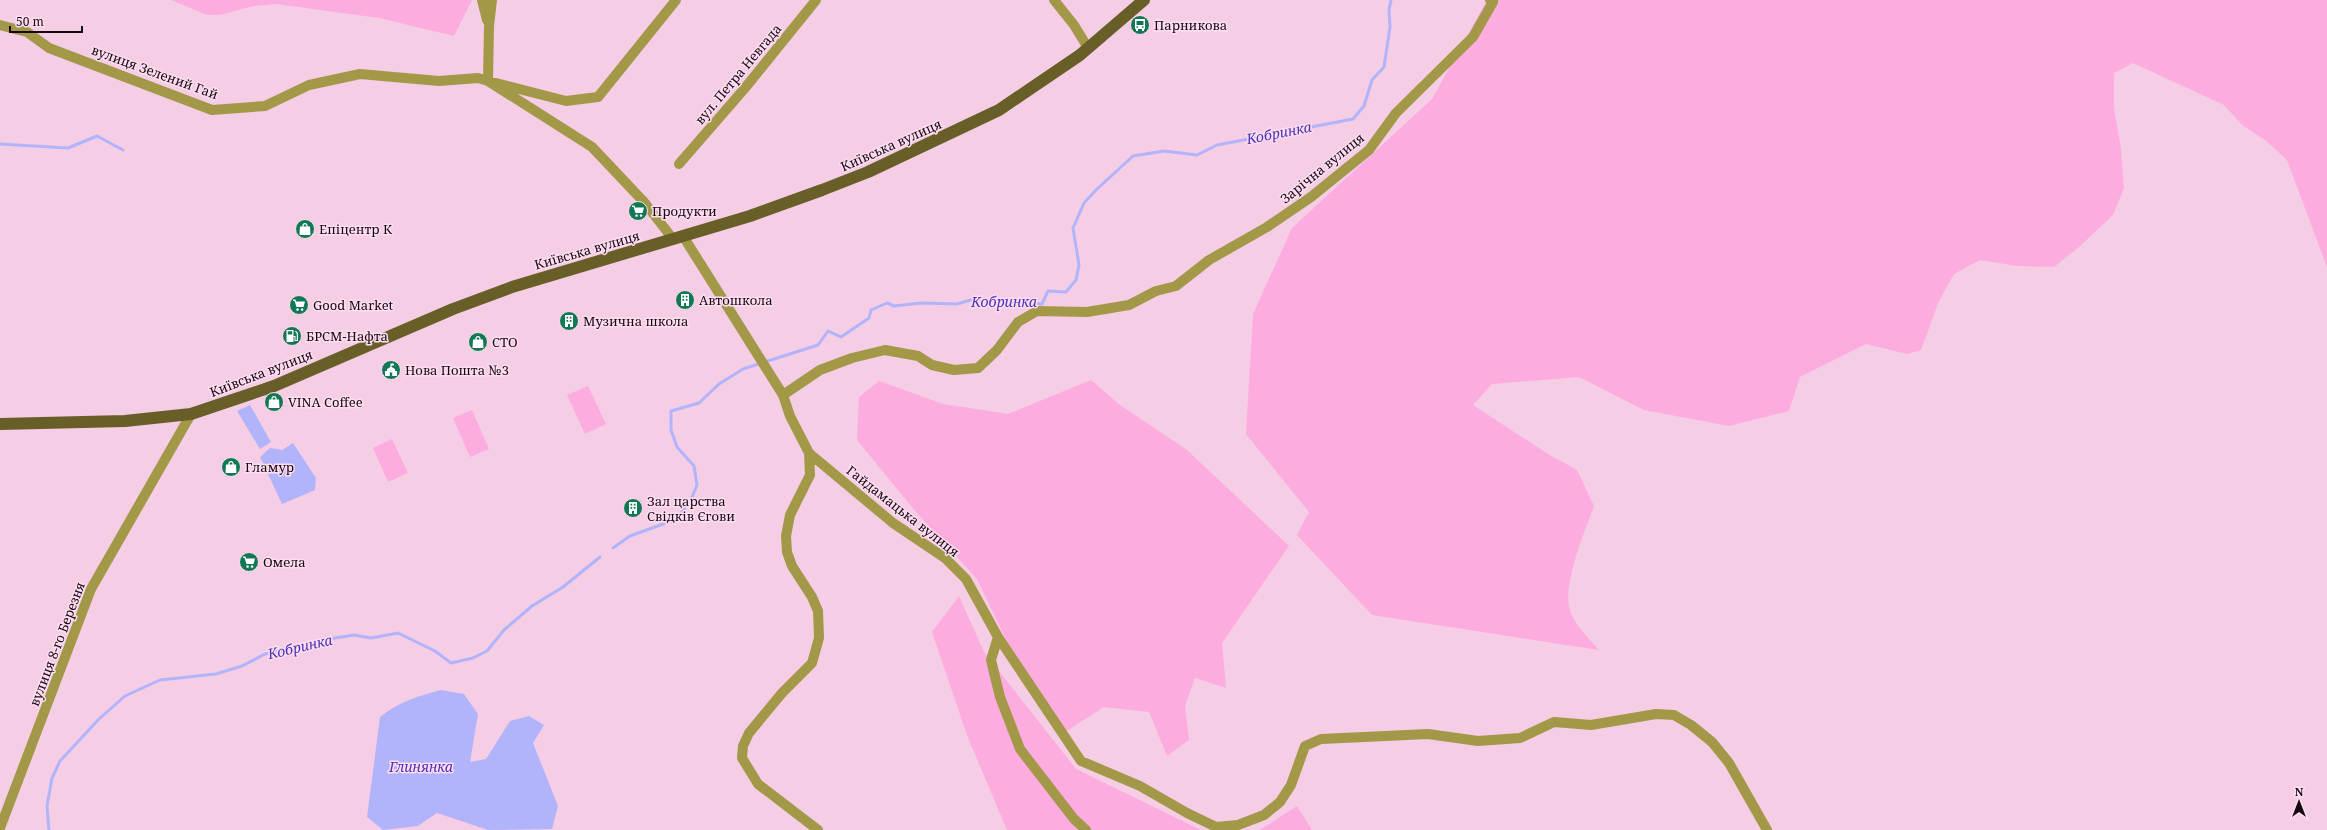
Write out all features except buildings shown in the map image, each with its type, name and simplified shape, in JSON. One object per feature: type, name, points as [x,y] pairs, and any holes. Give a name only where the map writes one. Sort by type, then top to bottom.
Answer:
[{"type":"main road","name":"Київська вулиця","points":[[0,424],[125,421],[191,414],[274,386],[453,309],[512,286],[750,216],[822,190],[868,172],[949,135],[999,110],[1088,48],[1144,0]]},
{"type":"street","points":[[482,0],[489,26]]},
{"type":"street","points":[[492,0],[489,26],[488,81],[566,101],[598,97],[676,0]]},
{"type":"street","name":"вул. Петра Невгада","points":[[679,164],[745,88],[816,0]]},
{"type":"street","points":[[1054,0],[1074,25],[1088,48]]},
{"type":"street","name":"Зарічна вулиця","points":[[783,395],[820,370],[852,358],[885,350],[918,356],[932,365],[954,370],[978,368],[997,350],[1018,322],[1037,311],[1087,312],[1129,305],[1156,291],[1176,286],[1210,260],[1267,227],[1311,197],[1369,150],[1396,113],[1473,37],[1492,1]]},
{"type":"street","name":"вулиця Зелений Гай","points":[[0,25],[27,32],[49,48],[212,110],[265,106],[309,85],[360,74],[440,81],[478,78],[488,81],[592,147],[678,237]]},
{"type":"street","name":"Гайдамацька вулиця","points":[[678,237],[760,357],[783,395],[790,416],[809,453],[893,523],[945,558],[966,579],[998,637],[1081,761],[1140,786],[1187,813],[1216,827],[1238,825],[1264,815],[1280,802],[1291,785],[1305,746],[1321,739],[1428,734],[1478,741],[1520,738],[1554,722],[1591,725],[1656,714],[1674,715],[1691,725],[1712,742],[1729,763],[1767,830]]},
{"type":"street","name":"вулиця 8-го Березня","points":[[0,828],[91,589],[191,414]]},
{"type":"street","name":"Гайдамацька вулиця","points":[[809,453],[810,474],[790,515],[786,536],[787,552],[792,566],[812,597],[818,611],[819,638],[812,663],[782,693],[749,733],[743,746],[742,758],[758,784],[818,830]]},
{"type":"street","points":[[998,637],[991,660],[1000,697],[1020,749],[1074,819],[1086,830]]},
{"type":"shaded area","points":[[171,0],[472,0],[454,36],[379,18],[276,4],[253,6],[220,15],[207,15]]},
{"type":"shaded area","points":[[1487,0],[2327,0],[2327,267],[2287,160],[2265,140],[2242,125],[2224,105],[2133,63],[2114,73],[2114,108],[2121,149],[2124,188],[2113,215],[2079,247],[2054,267],[2017,266],[1980,260],[1954,274],[1939,301],[1921,350],[1907,354],[1866,344],[1800,377],[1789,411],[1729,426],[1644,410],[1579,377],[1492,384],[1473,405],[1548,454],[1577,470],[1594,506],[1576,556],[1568,596],[1569,607],[1574,619],[1581,630],[1599,650],[1372,615],[1297,535],[1309,512],[1246,434],[1253,314],[1292,228],[1432,99]]},
{"type":"shaded area","points":[[1091,380],[1120,405],[1187,450],[1289,546],[1222,643],[1226,688],[1195,678],[1185,706],[1189,740],[1167,756],[1149,712],[1104,707],[1065,732],[1007,642],[977,579],[916,512],[857,440],[859,397],[879,381],[943,404],[1008,414]]},
{"type":"shaded area","points":[[588,386],[606,424],[585,434],[567,395]]},
{"type":"shaded area","points":[[472,410],[489,449],[470,457],[453,418]]},
{"type":"shaded area","points":[[392,439],[408,473],[388,482],[373,448]]},
{"type":"shaded area","points":[[959,596],[984,652],[1076,769],[1201,830],[1007,830],[968,738],[932,632]]},
{"type":"shaded area","points":[[1297,806],[1312,830],[1260,830]]},
{"type":"water","points":[[250,405],[271,442],[260,449],[237,411]]},
{"type":"water","points":[[293,443],[316,478],[315,490],[282,504],[260,457],[270,448],[282,450]]},
{"type":"water","name":"Глинянка","points":[[441,690],[464,694],[478,714],[470,762],[486,759],[510,721],[529,716],[544,725],[533,743],[558,806],[552,829],[488,830],[437,813],[418,826],[383,830],[367,817],[380,717],[394,707],[409,700]]},
{"type":"waterway","name":"Кобринка","points":[[613,548],[630,536],[677,519],[692,497],[697,485],[694,466],[677,447],[671,430],[671,411],[699,403],[719,384],[743,369],[818,345],[828,331],[841,337],[869,318],[871,310],[887,303],[894,306],[921,303],[957,304],[974,299],[1042,304],[1048,291],[1066,292],[1076,280],[1079,265],[1073,228],[1084,203],[1133,156],[1164,151],[1197,155],[1217,145],[1353,119],[1364,106],[1372,80],[1384,67],[1390,27],[1389,10],[1391,0]]},
{"type":"waterway","points":[[0,144],[68,148],[97,136],[123,150]]},
{"type":"waterway","name":"Кобринка","points":[[49,830],[47,806],[52,778],[60,761],[99,719],[125,696],[160,680],[216,674],[242,666],[265,654],[295,648],[316,641],[354,635],[371,638],[398,633],[435,651],[451,663],[473,658],[487,651],[504,630],[532,606],[563,587],[600,557]]},
{"type":"place","name":"Парникова","points":[[1140,25]]},
{"type":"place","name":"Продукти","points":[[638,211]]},
{"type":"place","name":"Епіцентр К","points":[[305,229]]},
{"type":"place","name":"Автошкола","points":[[685,300]]},
{"type":"place","name":"Good Market","points":[[299,305]]},
{"type":"place","name":"Музична школа","points":[[569,321]]},
{"type":"place","name":"БРСМ-Нафта","points":[[292,336]]},
{"type":"place","name":"СТО","points":[[478,342]]},
{"type":"place","name":"Нова Пошта №3","points":[[391,370]]},
{"type":"place","name":"VINA Coffee","points":[[274,402]]},
{"type":"place","name":"Гламур","points":[[231,467]]},
{"type":"place","name":"Зал царства Свідків Єгови","points":[[633,508]]},
{"type":"place","name":"Омела","points":[[249,562]]}]
